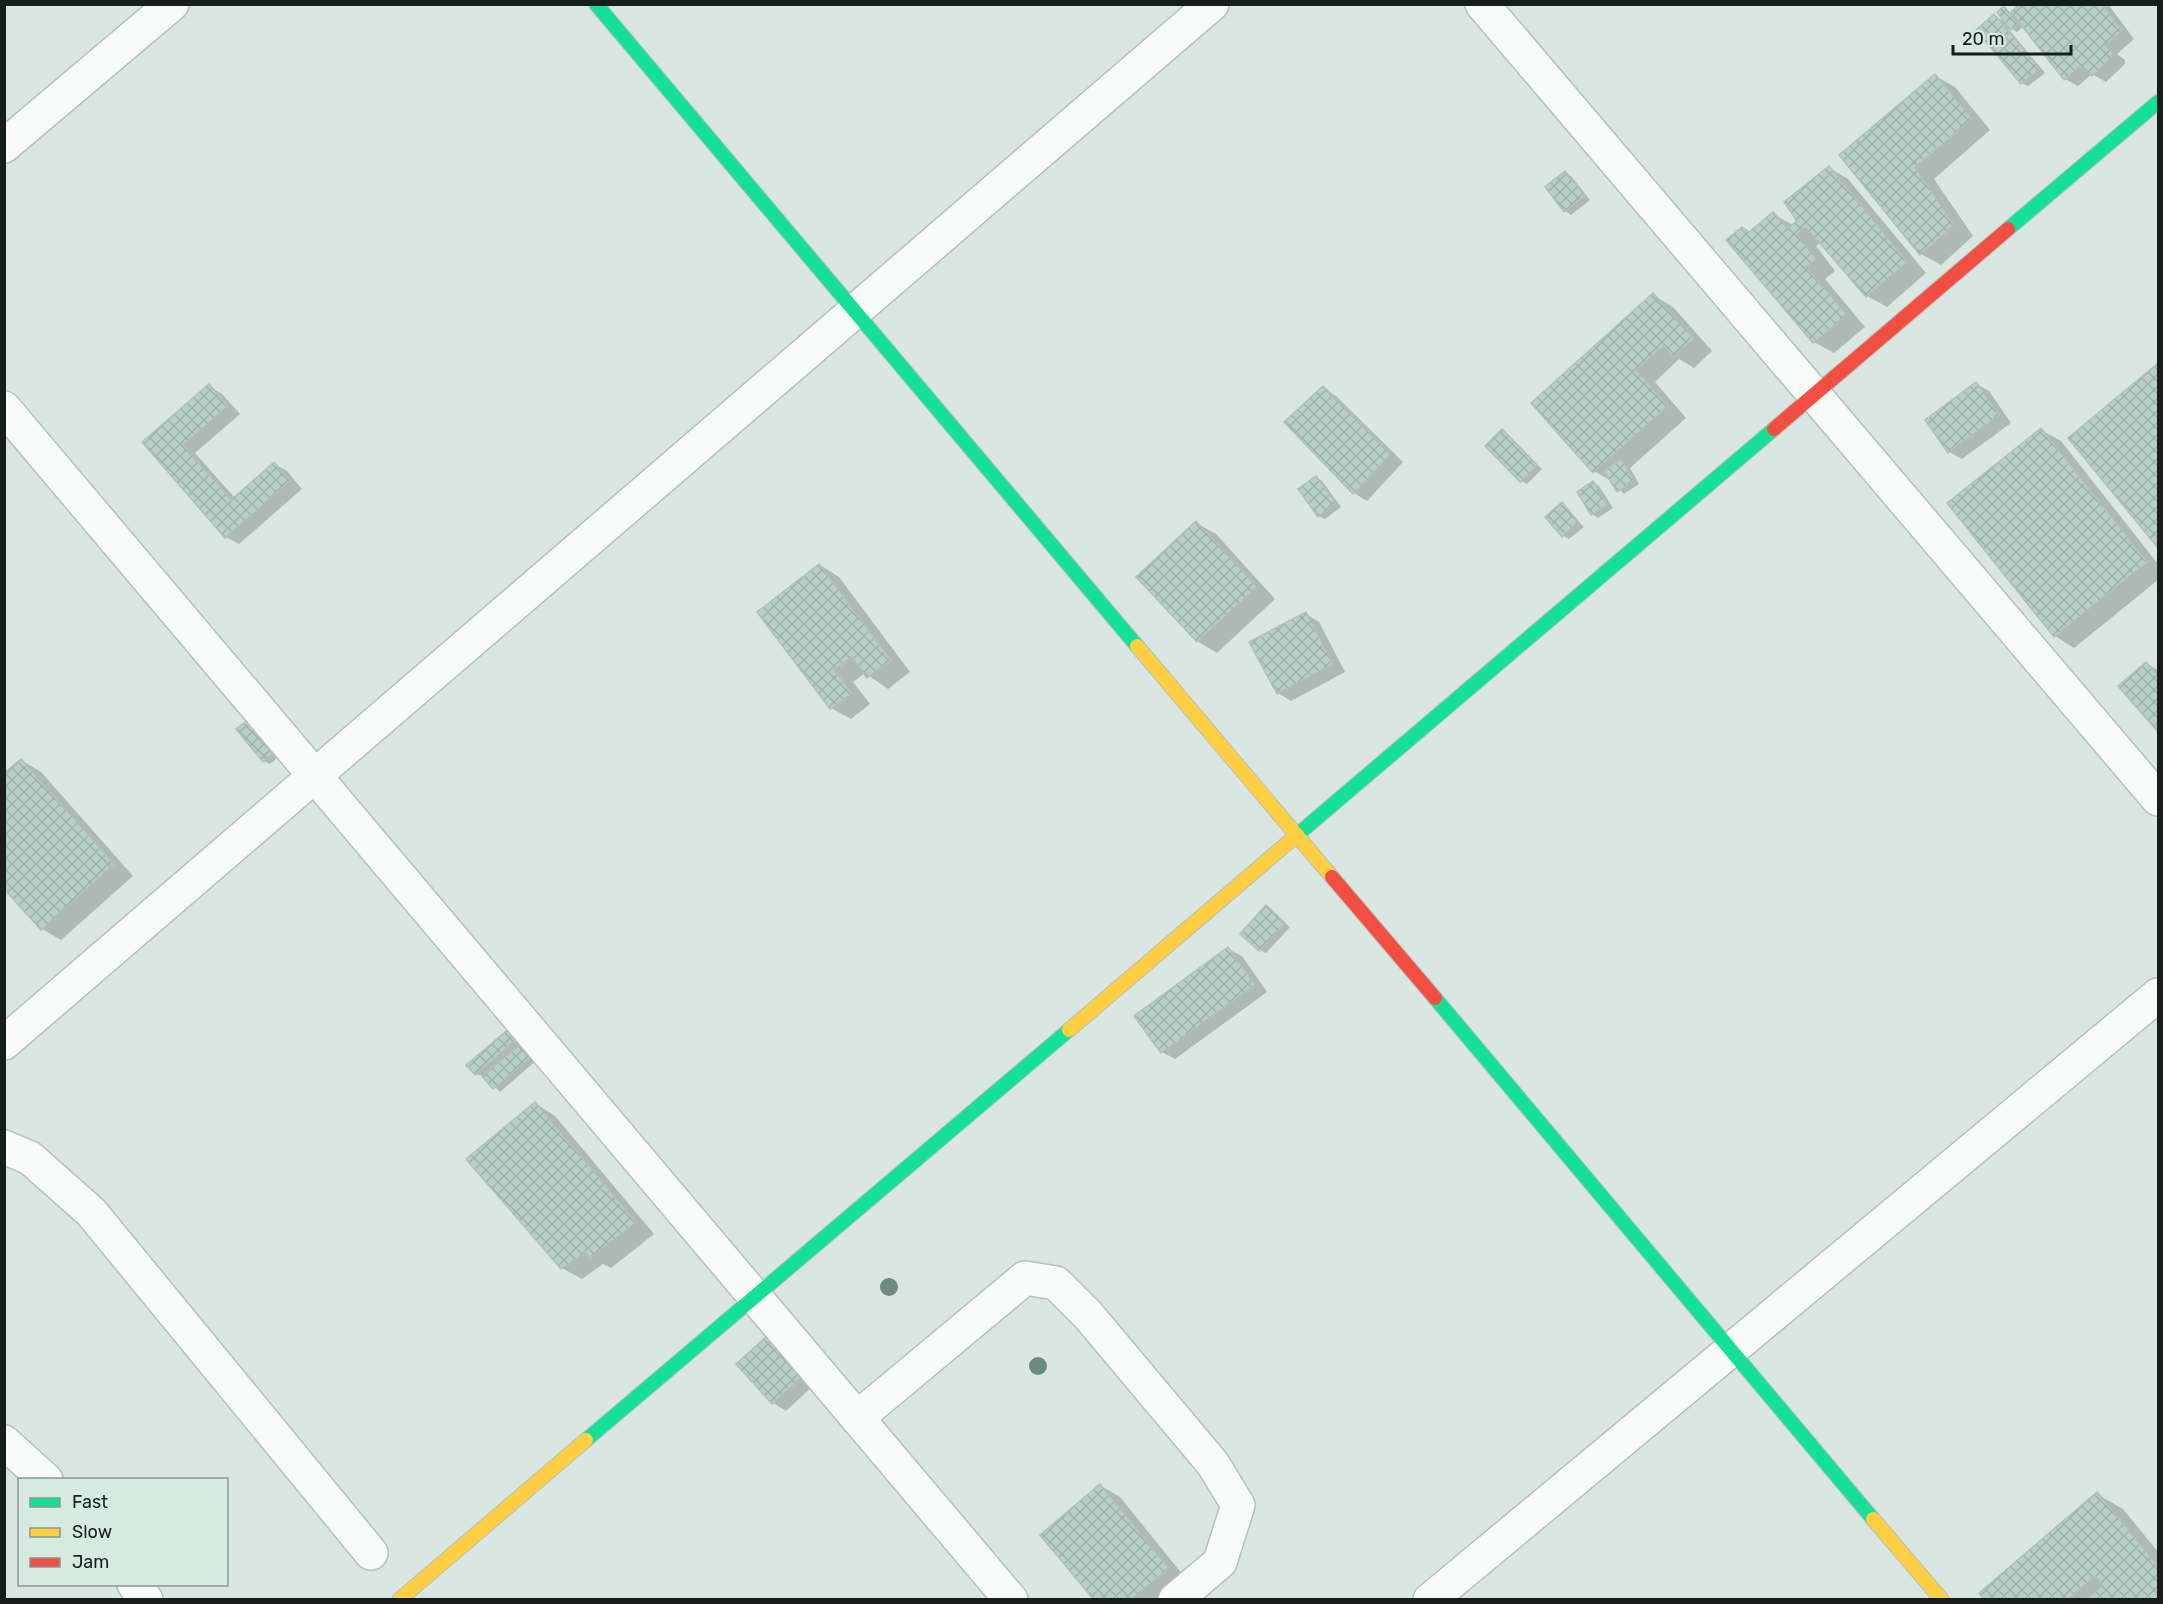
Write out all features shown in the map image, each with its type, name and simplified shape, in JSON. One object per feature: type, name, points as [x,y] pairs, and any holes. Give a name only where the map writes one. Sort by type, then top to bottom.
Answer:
[{"type":"street","points":[[4,146],[172,4]]},
{"type":"street","points":[[596,4],[1942,1599]]},
{"type":"street","points":[[4,1043],[1212,4]]},
{"type":"street","points":[[1482,4],[2158,799]]},
{"type":"street","points":[[399,1599],[2158,102]]},
{"type":"street","points":[[4,408],[1011,1599]]},
{"type":"street","points":[[1430,1599],[2158,995]]},
{"type":"street","points":[[4,1147],[30,1158],[91,1212],[371,1553]]},
{"type":"street","points":[[857,1418],[1025,1278],[1056,1283],[1088,1315],[1213,1464],[1238,1505],[1220,1562],[1175,1599]]},
{"type":"street","points":[[4,1442],[45,1478]]},
{"type":"street","points":[[136,1586],[146,1599]]},
{"type":"building","points":[[2020,4],[2102,4],[2122,31],[2105,46],[2112,51],[2112,57],[2092,76],[2080,66],[2064,80],[2011,12]]},
{"type":"building","points":[[2004,6],[2018,24],[2010,30],[1997,12]]},
{"type":"building","points":[[1994,14],[2040,69],[2021,84],[1976,30]]},
{"type":"building","points":[[1935,74],[1972,119],[1915,167],[1954,225],[1920,255],[1839,155]]},
{"type":"building","points":[[1829,166],[1907,262],[1866,297],[1806,227],[1797,235],[1816,259],[1806,267],[1847,315],[1813,343],[1726,240],[1742,227],[1749,232],[1773,212],[1788,228],[1797,221],[1784,202]]},
{"type":"building","points":[[1565,171],[1585,196],[1564,212],[1545,187]]},
{"type":"building","points":[[1653,293],[1694,339],[1673,357],[1663,346],[1636,370],[1668,406],[1593,473],[1531,403]]},
{"type":"building","points":[[2158,363],[2158,548],[2068,438]]},
{"type":"building","points":[[1976,382],[1999,415],[1948,453],[1925,420]]},
{"type":"building","points":[[209,384],[228,406],[183,445],[231,500],[274,462],[290,481],[225,538],[142,442]]},
{"type":"building","points":[[1323,386],[1391,454],[1353,494],[1284,422]]},
{"type":"building","points":[[2041,428],[2147,562],[2054,637],[1947,503]]},
{"type":"building","points":[[1502,429],[1537,465],[1520,482],[1485,446]]},
{"type":"building","points":[[1621,459],[1634,480],[1617,492],[1604,471]]},
{"type":"building","points":[[1316,476],[1336,503],[1318,517],[1298,489]]},
{"type":"building","points":[[1593,481],[1607,505],[1591,515],[1577,492]]},
{"type":"building","points":[[1562,502],[1579,523],[1562,537],[1545,517]]},
{"type":"building","points":[[1196,521],[1257,587],[1197,642],[1136,577]]},
{"type":"building","points":[[819,564],[891,660],[867,678],[852,657],[834,670],[852,693],[830,709],[757,612]]},
{"type":"building","points":[[1306,612],[1333,664],[1277,694],[1249,642]]},
{"type":"building","points":[[2146,662],[2158,676],[2158,732],[2118,686]]},
{"type":"building","points":[[252,717],[278,749],[263,762],[236,729]]},
{"type":"building","points":[[21,759],[114,864],[41,930],[4,889],[4,773]]},
{"type":"building","points":[[1266,905],[1285,923],[1259,951],[1240,934]]},
{"type":"building","points":[[1228,947],[1255,985],[1161,1053],[1134,1016]]},
{"type":"building","points":[[510,1028],[518,1038],[475,1075],[466,1065]]},
{"type":"building","points":[[522,1043],[533,1056],[493,1089],[482,1076]]},
{"type":"building","points":[[535,1102],[636,1222],[590,1258],[585,1252],[561,1269],[466,1159]]},
{"type":"building","points":[[768,1335],[804,1375],[772,1404],[736,1364]]},
{"type":"building","points":[[1100,1484],[1169,1568],[1130,1600],[1094,1600],[1040,1535]]},
{"type":"building","points":[[2097,1492],[2158,1566],[2158,1600],[2086,1600],[2103,1585],[2095,1576],[2067,1600],[1984,1600],[1979,1593]]},
{"type":"traffic: fast","points":[[596,4],[1137,646]]},
{"type":"traffic: fast","points":[[2008,229],[2158,102]]},
{"type":"traffic: fast","points":[[1297,835],[1774,429]]},
{"type":"traffic: fast","points":[[1435,998],[1873,1519]]},
{"type":"traffic: fast","points":[[586,1440],[1069,1030]]},
{"type":"traffic: slow","points":[[1137,646],[1332,877]]},
{"type":"traffic: slow","points":[[1069,1030],[1297,835]]},
{"type":"traffic: slow","points":[[399,1600],[586,1440]]},
{"type":"traffic: slow","points":[[1873,1519],[1942,1600]]},
{"type":"traffic: jam","points":[[1774,429],[2008,229]]},
{"type":"traffic: jam","points":[[1332,877],[1435,998]]}]
